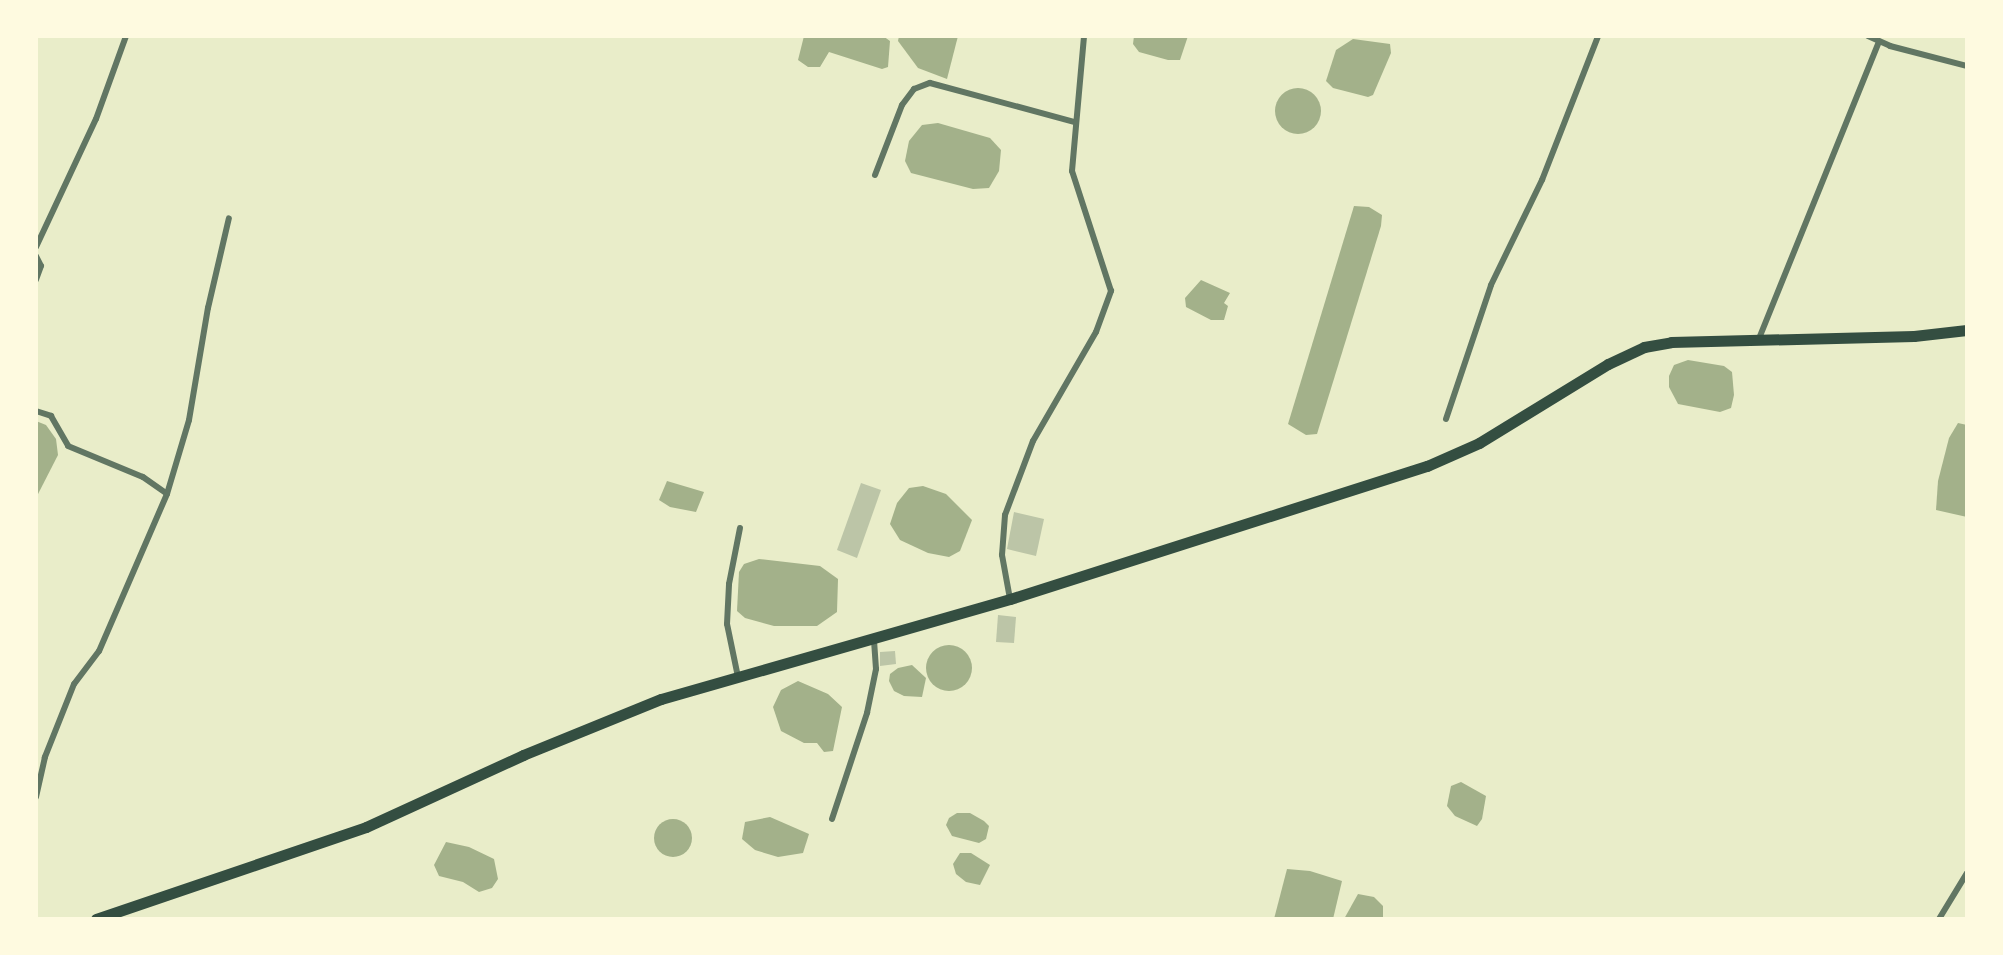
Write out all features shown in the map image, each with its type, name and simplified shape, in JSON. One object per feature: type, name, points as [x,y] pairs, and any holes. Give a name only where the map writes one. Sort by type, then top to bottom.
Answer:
[{"type":"highway","points":[[96,919],[366,827],[564,738],[661,699],[1010,599],[1427,466],[1479,443],[1608,364],[1644,347],[1671,342],[1914,336],[1967,330]]},
{"type":"street","points":[[36,247],[96,119],[126,36]]},
{"type":"street","points":[[1010,599],[1002,555],[1005,515],[1033,441],[1096,332],[1111,291],[1072,171],[1084,36]]},
{"type":"street","points":[[1446,419],[1491,285],[1542,180],[1598,36]]},
{"type":"street","points":[[1868,36],[1967,66]]},
{"type":"street","points":[[1758,341],[1879,41]]},
{"type":"street","points":[[875,175],[902,105],[914,89],[930,83],[1075,122]]},
{"type":"street","points":[[36,797],[45,757],[74,684],[99,651],[167,494],[189,420],[208,308],[229,218]]},
{"type":"street","points":[[36,256],[41,266],[36,280]]},
{"type":"street","points":[[36,411],[51,416],[68,446],[143,477],[167,494]]},
{"type":"street","points":[[738,677],[727,624],[729,584],[740,528]]},
{"type":"street","points":[[832,819],[867,713],[876,669],[874,638]]},
{"type":"street","points":[[1939,919],[1967,873]]},
{"type":"shaded area","points":[[804,36],[883,36],[890,41],[888,67],[882,69],[829,52],[820,67],[808,67],[798,60]]},
{"type":"shaded area","points":[[899,36],[958,36],[947,79],[918,68],[898,41]]},
{"type":"shaded area","points":[[1134,36],[1188,36],[1180,60],[1168,60],[1139,52],[1133,44]]},
{"type":"shaded area","points":[[1353,39],[1390,44],[1391,53],[1373,95],[1368,97],[1333,88],[1326,81],[1336,50]]},
{"type":"shaded area","points":[[1298,88],[1314,95],[1321,111],[1314,127],[1298,134],[1282,127],[1275,111],[1282,95]]},
{"type":"shaded area","points":[[938,123],[990,138],[1001,150],[999,171],[989,188],[973,189],[911,173],[905,161],[909,141],[922,125]]},
{"type":"shaded area","points":[[1354,206],[1369,207],[1382,215],[1381,226],[1317,434],[1306,435],[1288,424]]},
{"type":"shaded area","points":[[1201,280],[1230,293],[1224,303],[1228,306],[1224,320],[1211,320],[1186,307],[1185,298]]},
{"type":"shaded area","points":[[1688,360],[1724,366],[1732,372],[1734,395],[1731,408],[1720,412],[1678,404],[1669,387],[1669,376],[1674,365]]},
{"type":"shaded area","points":[[36,421],[46,425],[56,439],[58,455],[36,498]]},
{"type":"shaded area","points":[[1958,423],[1967,425],[1967,517],[1936,510],[1938,481],[1949,438]]},
{"type":"shaded area","points":[[667,481],[704,492],[696,512],[670,507],[659,500]]},
{"type":"shaded area","points":[[923,486],[946,494],[972,520],[960,551],[949,557],[928,553],[900,540],[890,524],[897,503],[909,488]]},
{"type":"shaded area","points":[[759,559],[820,566],[838,579],[837,612],[817,626],[774,626],[745,618],[737,611],[739,572],[744,564]]},
{"type":"shaded area","points":[[949,645],[966,651],[972,668],[966,685],[949,691],[932,685],[926,668],[932,651]]},
{"type":"shaded area","points":[[912,665],[926,678],[922,697],[904,696],[894,691],[889,681],[890,674],[898,668]]},
{"type":"shaded area","points":[[798,681],[828,694],[842,707],[833,751],[824,752],[817,743],[804,743],[781,731],[773,707],[781,690]]},
{"type":"shaded area","points":[[1461,782],[1486,796],[1482,819],[1477,826],[1455,816],[1447,806],[1451,786]]},
{"type":"shaded area","points":[[957,813],[970,813],[984,821],[989,826],[986,839],[979,843],[952,836],[946,825],[949,818]]},
{"type":"shaded area","points":[[770,817],[809,834],[803,853],[778,857],[755,850],[742,839],[745,822]]},
{"type":"shaded area","points":[[673,819],[687,824],[692,838],[687,852],[673,857],[659,852],[654,838],[659,824]]},
{"type":"shaded area","points":[[446,842],[469,847],[494,859],[498,879],[492,888],[479,892],[463,882],[439,876],[434,865]]},
{"type":"shaded area","points":[[960,853],[971,853],[990,865],[980,885],[966,882],[956,874],[953,864]]},
{"type":"shaded area","points":[[1287,869],[1310,871],[1342,881],[1333,919],[1274,919]]},
{"type":"shaded area","points":[[1358,894],[1374,897],[1383,906],[1383,919],[1344,919]]},
{"type":"building","points":[[861,483],[881,490],[857,558],[837,550]]},
{"type":"building","points":[[1014,512],[1044,519],[1036,556],[1007,549]]},
{"type":"building","points":[[998,615],[1016,617],[1014,643],[996,642]]},
{"type":"building","points":[[895,651],[896,664],[880,666],[880,652]]}]
